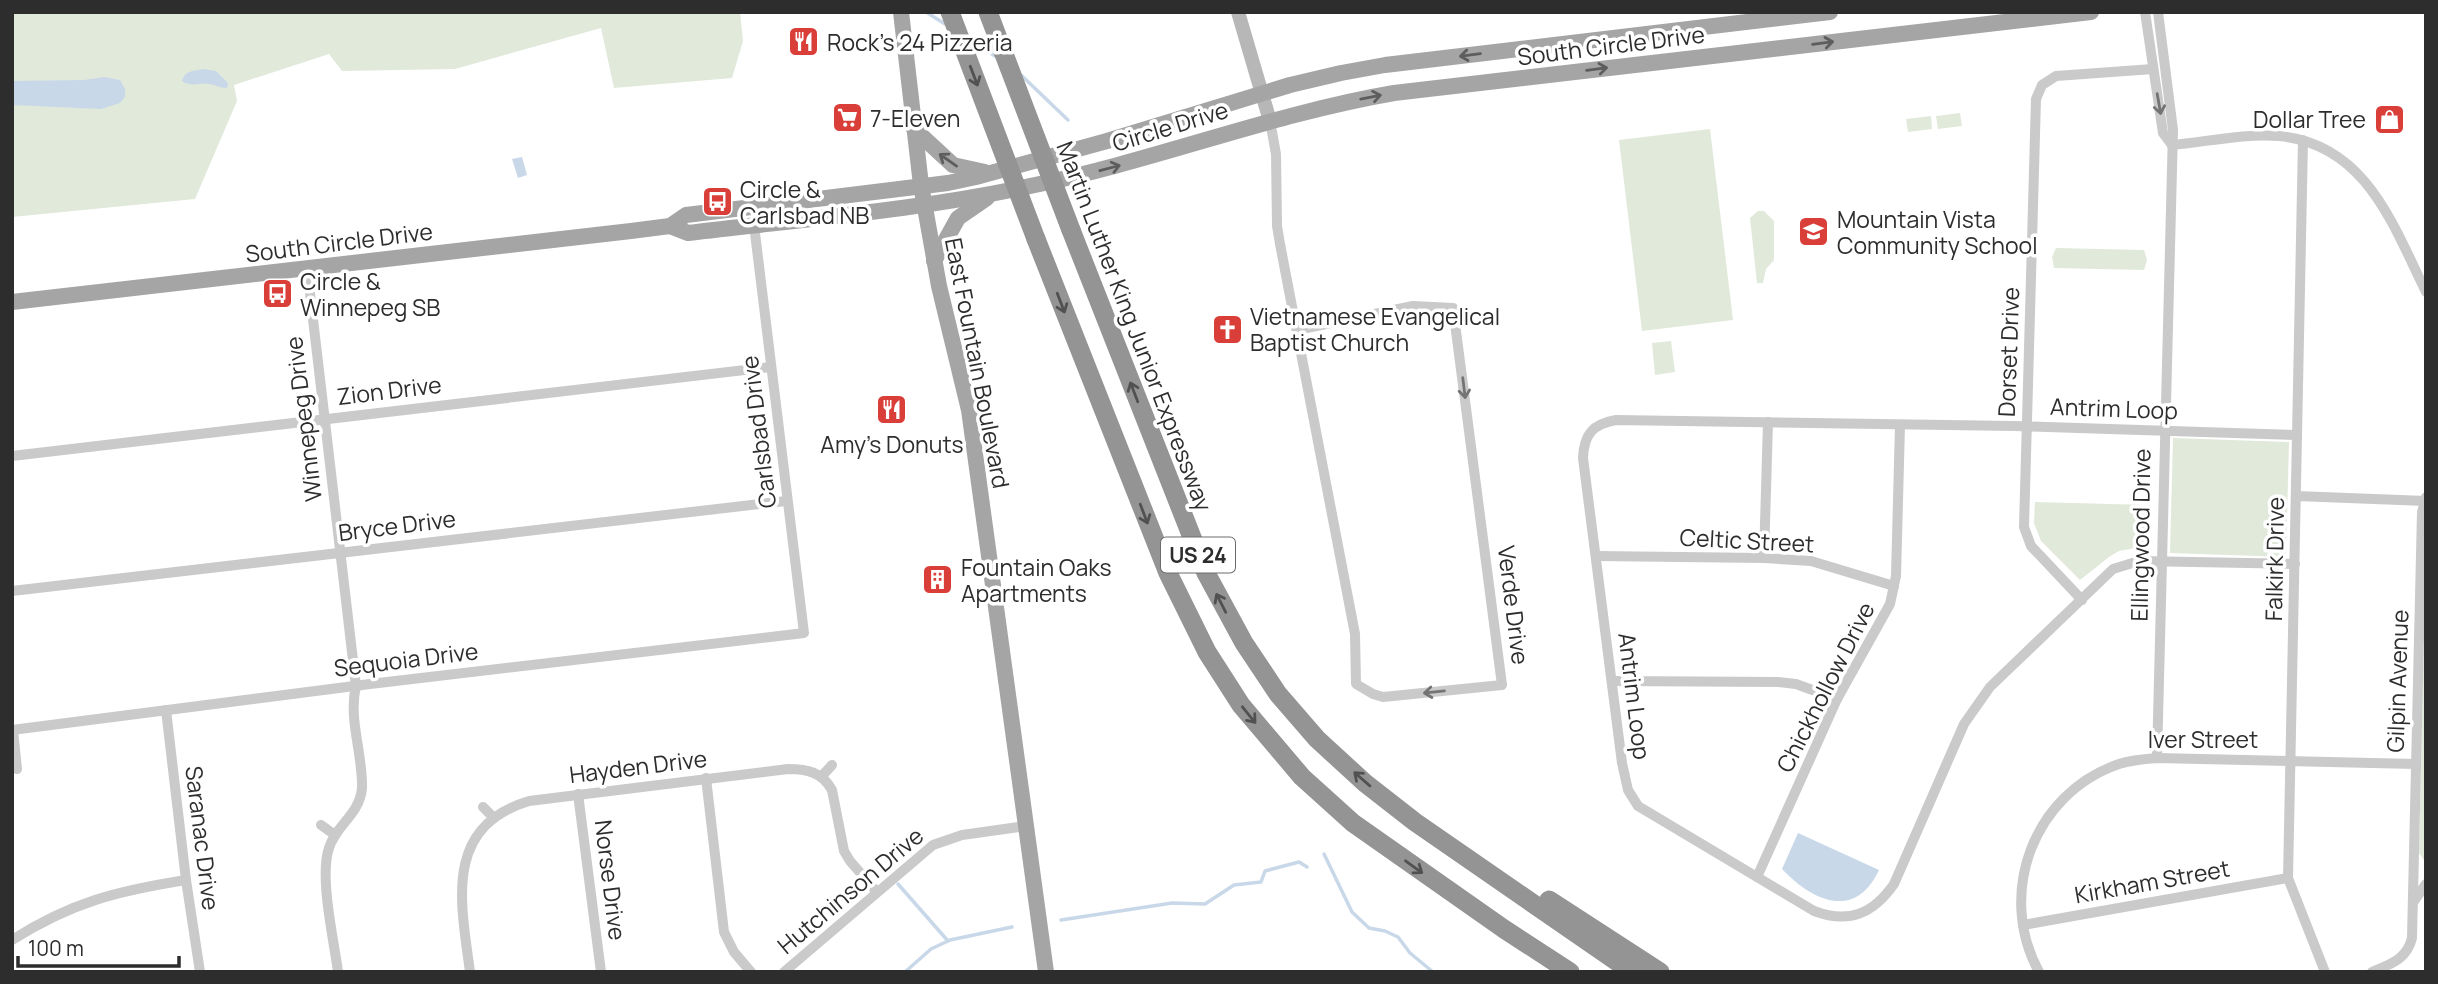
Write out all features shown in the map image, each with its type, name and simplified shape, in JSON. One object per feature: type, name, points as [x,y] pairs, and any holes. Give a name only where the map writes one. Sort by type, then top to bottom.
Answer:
[{"type":"highway","name":"US 24","points":[[950,12],[1168,573],[1207,652],[1235,696],[1283,756],[1344,816],[1504,929],[1570,972]]},
{"type":"highway","name":"Martin Luther King Junior Expressway","points":[[988,12],[1189,534],[1225,611],[1262,672],[1299,719],[1365,783],[1415,822],[1632,972]]},
{"type":"highway","points":[[1415,822],[1478,855],[1660,972]]},
{"type":"highway","points":[[1504,929],[1546,972]]},
{"type":"main road","name":"South Circle Drive","points":[[1290,85],[1385,65],[1830,12]]},
{"type":"main road","name":"South Circle Drive","points":[[1305,112],[1408,91],[2091,12]]},
{"type":"main road","name":"East Fountain Boulevard","points":[[901,16],[921,186],[934,261],[969,410],[1046,972]]},
{"type":"main road","name":"Circle Drive","points":[[921,186],[991,173],[1290,85]]},
{"type":"main road","name":"Circle Drive","points":[[925,205],[1109,168],[1305,112]]},
{"type":"main road","points":[[914,129],[953,165],[991,173]]},
{"type":"main road","name":"South Circle Drive","points":[[670,226],[686,215],[921,186]]},
{"type":"main road","points":[[934,261],[958,218],[995,193]]},
{"type":"main road","name":"South Circle Drive","points":[[12,302],[670,226],[688,233],[925,205]]},
{"type":"street","name":"Verde Drive","points":[[1238,12],[1270,121],[1276,154],[1277,226],[1355,634],[1356,684],[1384,697],[1502,685],[1453,308],[1413,306],[1297,330]]},
{"type":"street","name":"Ellingwood Drive","points":[[2146,12],[2163,133],[2172,145]]},
{"type":"street","name":"Ellingwood Drive","points":[[2157,758],[2172,145],[2172,113],[2158,12]]},
{"type":"street","name":"Dorset Drive","points":[[2082,600],[2035,551],[2026,536],[2024,515],[2036,99],[2042,85],[2056,76],[2153,69]]},
{"type":"street","points":[[2172,145],[2277,136],[2303,140],[2338,157],[2362,178],[2389,218],[2426,292]]},
{"type":"street","name":"Falkirk Drive","points":[[2303,140],[2288,878],[2325,972]]},
{"type":"street","name":"Carlsbad Drive","points":[[754,225],[804,633]]},
{"type":"street","name":"Winnepeg Drive","points":[[307,268],[356,686],[353,699],[362,791],[356,809],[335,835],[326,860],[338,972]]},
{"type":"street","name":"Zion Drive","points":[[12,456],[771,367]]},
{"type":"street","name":"Antrim Loop","points":[[2295,564],[2139,561],[2120,566],[2105,576],[1990,687],[1974,707],[1964,724],[1894,884],[1875,906],[1850,916],[1825,915],[1638,806],[1632,799],[1624,776],[1583,458],[1586,437],[1592,428],[1601,422],[1616,420],[2297,435]]},
{"type":"street","points":[[1764,558],[1768,422]]},
{"type":"street","name":"Chickhollow Drive","points":[[1757,877],[1837,699],[1886,615],[1896,576],[1900,425]]},
{"type":"street","points":[[2296,496],[2425,500]]},
{"type":"street","name":"Bryce Drive","points":[[12,591],[786,500]]},
{"type":"street","name":"Gilpin Avenue","points":[[2372,972],[2394,963],[2407,952],[2412,938],[2422,512],[2425,500]]},
{"type":"street","name":"Celtic Street","points":[[1596,556],[1811,561],[1894,586]]},
{"type":"street","name":"Sequoia Drive","points":[[13,730],[804,633]]},
{"type":"street","points":[[1612,681],[1778,682],[1796,684],[1837,699]]},
{"type":"street","name":"Saranac Drive","points":[[166,710],[200,972]]},
{"type":"street","points":[[13,730],[18,769]]},
{"type":"street","name":"Iver Street","points":[[2039,972],[2023,925],[2021,890],[2025,862],[2038,834],[2056,806],[2079,785],[2107,769],[2122,763],[2157,758],[2416,764]]},
{"type":"street","points":[[832,765],[821,777],[828,782],[835,800],[844,851],[877,892]]},
{"type":"street","name":"Hayden Drive","points":[[470,972],[461,902],[462,877],[475,842],[494,818],[507,810],[529,801],[788,769],[811,771],[821,777]]},
{"type":"street","points":[[706,778],[724,932],[734,952],[751,972]]},
{"type":"street","name":"Norse Drive","points":[[578,794],[601,972]]},
{"type":"street","points":[[483,807],[494,818]]},
{"type":"street","points":[[321,825],[335,835]]},
{"type":"street","name":"Hutchinson Drive","points":[[784,972],[933,845],[962,835],[1026,826]]},
{"type":"street","points":[[2414,867],[2426,873]]},
{"type":"street","name":"Kirkham Street","points":[[2023,925],[2288,878]]},
{"type":"street","points":[[12,940],[49,918],[83,903],[124,890],[186,880]]},
{"type":"street","points":[[2414,901],[2426,884]]},
{"type":"shaded area","points":[[12,12],[740,12],[743,41],[732,78],[614,88],[601,28],[455,69],[342,71],[329,54],[234,85],[237,101],[195,199],[12,217]]},
{"type":"shaded area","points":[[1960,113],[1962,126],[1938,129],[1936,116]]},
{"type":"shaded area","points":[[1931,116],[1932,129],[1908,132],[1906,119]]},
{"type":"shaded area","points":[[1710,129],[1733,320],[1642,331],[1619,140]]},
{"type":"shaded area","points":[[1758,211],[1764,211],[1774,221],[1774,260],[1766,269],[1763,283],[1757,283],[1750,218]]},
{"type":"shaded area","points":[[2056,248],[2144,250],[2147,260],[2144,270],[2054,268],[2052,257]]},
{"type":"shaded area","points":[[1671,341],[1675,372],[1655,375],[1652,343]]},
{"type":"shaded area","points":[[2173,438],[2289,442],[2286,557],[2170,553]]},
{"type":"shaded area","points":[[2035,502],[2148,505],[2147,546],[2119,551],[2080,580],[2041,541],[2034,523]]},
{"type":"shaded area","points":[[2426,547],[2426,863],[2419,853]]},
{"type":"water","points":[[203,69],[216,71],[228,83],[227,88],[182,81],[188,73]]},
{"type":"water","points":[[104,77],[120,80],[125,89],[125,97],[120,103],[101,109],[12,105],[12,81],[84,80]]},
{"type":"water","points":[[522,157],[527,175],[518,178],[512,159]]},
{"type":"water","points":[[1798,833],[1879,870],[1869,886],[1858,896],[1846,901],[1820,897],[1806,890],[1782,869]]},
{"type":"waterway","points":[[926,12],[945,24]]},
{"type":"waterway","points":[[967,37],[995,56]]},
{"type":"waterway","points":[[1021,75],[1068,120]]},
{"type":"waterway","points":[[1324,854],[1352,912],[1369,928],[1398,937],[1410,953],[1433,972]]},
{"type":"waterway","points":[[1061,920],[1172,903],[1205,904],[1234,885],[1261,882],[1265,871],[1299,862],[1307,867]]},
{"type":"waterway","points":[[898,884],[948,941]]},
{"type":"waterway","points":[[905,972],[931,949],[950,940],[1012,927]]},
{"type":"place","name":"Rock's 24 Pizzeria","points":[[804,42]]},
{"type":"place","name":"7-Eleven","points":[[847,118]]},
{"type":"place","name":"Dollar Tree","points":[[2389,119]]},
{"type":"place","name":"Circle & Carlsbad NB","points":[[717,202]]},
{"type":"place","name":"Mountain Vista Community School","points":[[1814,232]]},
{"type":"place","name":"Circle & Winnepeg SB","points":[[277,294]]},
{"type":"place","name":"Vietnamese Evangelical Baptist Church","points":[[1227,329]]},
{"type":"place","name":"Amy's Donuts","points":[[892,410]]},
{"type":"place","name":"Fountain Oaks Apartments","points":[[938,580]]}]
